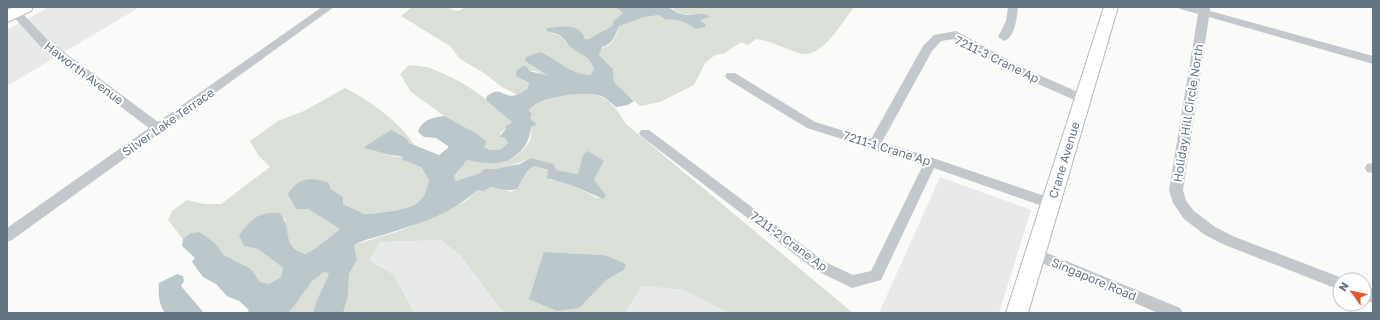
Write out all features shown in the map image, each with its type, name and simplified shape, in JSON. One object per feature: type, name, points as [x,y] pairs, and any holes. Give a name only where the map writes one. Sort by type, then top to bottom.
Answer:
[{"type":"street","points":[[1004,37],[1013,7]]},
{"type":"street","name":"Crane Avenue","points":[[1017,313],[1111,7]]},
{"type":"street","points":[[1184,7],[1205,10],[1373,60]]},
{"type":"street","name":"Silver Lake Terrace","points":[[7,236],[158,129],[321,9]]},
{"type":"street","name":"Holiday Hill Circle North","points":[[1205,10],[1176,190],[1180,203],[1189,215],[1210,231],[1230,242],[1332,281]]},
{"type":"street","name":"Haworth Avenue","points":[[16,12],[44,43],[158,129]]},
{"type":"street","name":"7211-3 Crane Ap","points":[[874,145],[927,49],[938,38],[956,36],[1017,70],[1083,99]]},
{"type":"street","name":"7211-1 Crane Ap","points":[[731,76],[811,125],[931,162],[1051,204]]},
{"type":"street","name":"7211-2 Crane Ap","points":[[645,133],[820,266],[852,282],[876,276],[931,162]]},
{"type":"street","name":"Singapore Road","points":[[1035,254],[1175,313]]},
{"type":"shaded area","points":[[49,7],[140,7],[7,86],[7,30]]},
{"type":"shaded area","points":[[412,7],[445,7],[457,11],[463,9],[463,7],[615,7],[623,13],[613,21],[612,26],[589,40],[557,27],[547,28],[550,33],[561,37],[569,46],[588,59],[594,69],[590,75],[581,75],[540,52],[525,61],[550,76],[548,77],[535,71],[529,71],[526,66],[522,66],[522,80],[529,83],[528,88],[518,95],[502,87],[484,73],[460,59],[450,46],[401,16]]},
{"type":"shaded area","points":[[615,7],[666,7],[685,15],[704,14],[710,17],[700,20],[706,25],[705,27],[696,29],[682,22],[666,20],[659,15],[645,17],[619,26],[613,39],[609,44],[602,47],[599,55],[613,69],[614,82],[634,101],[628,105],[616,107],[600,96],[582,94],[560,96],[540,102],[533,106],[529,111],[532,114],[530,119],[537,124],[531,127],[527,142],[518,154],[505,161],[497,163],[484,163],[467,160],[454,176],[455,181],[480,173],[484,169],[495,169],[520,164],[530,158],[554,164],[556,170],[578,174],[583,155],[588,151],[604,161],[594,179],[606,196],[603,199],[576,187],[547,178],[548,170],[534,166],[527,171],[517,189],[507,190],[490,187],[484,191],[477,190],[458,205],[436,216],[412,226],[354,245],[357,260],[349,274],[348,297],[343,313],[313,313],[316,302],[329,274],[325,271],[310,283],[294,307],[288,313],[247,313],[249,310],[239,301],[227,296],[216,284],[203,277],[192,262],[195,258],[182,246],[183,239],[190,233],[200,232],[215,243],[224,255],[251,269],[260,282],[269,284],[281,277],[283,268],[258,249],[244,246],[239,235],[252,220],[260,215],[279,213],[283,218],[289,241],[292,246],[305,254],[316,248],[340,229],[308,209],[296,209],[288,194],[292,188],[301,181],[311,179],[329,183],[331,189],[343,197],[343,204],[363,214],[392,211],[412,206],[421,199],[427,188],[429,180],[421,167],[403,160],[402,156],[366,149],[364,147],[391,130],[406,138],[409,143],[439,155],[448,148],[448,146],[436,138],[424,137],[418,132],[422,125],[428,120],[445,116],[482,138],[486,142],[484,147],[490,150],[501,149],[508,143],[505,138],[499,137],[506,129],[505,127],[512,122],[486,100],[487,96],[495,92],[500,92],[513,96],[520,94],[528,88],[529,83],[516,76],[516,71],[522,66],[526,66],[529,71],[549,76],[525,61],[526,57],[540,52],[570,70],[590,75],[594,69],[590,61],[570,47],[561,36],[547,31],[547,28],[574,28],[582,34],[585,39],[589,39],[612,26],[613,21],[623,13]]},
{"type":"shaded area","points":[[666,7],[854,7],[830,39],[815,51],[807,54],[798,53],[772,43],[756,39],[748,45],[741,42],[725,53],[715,55],[705,63],[694,85],[660,102],[640,106],[614,82],[613,69],[599,55],[602,49],[613,41],[619,26],[645,17],[659,15],[666,20],[682,22],[697,29],[699,20],[704,18],[701,14],[680,14],[673,8]]},
{"type":"shaded area","points":[[409,65],[428,67],[442,73],[464,84],[485,98],[512,122],[505,127],[506,129],[501,132],[499,137],[505,138],[508,143],[501,149],[490,150],[484,147],[472,133],[454,123],[411,92],[400,74]]},
{"type":"shaded area","points":[[345,88],[384,113],[402,129],[415,146],[395,133],[365,147],[395,157],[402,156],[404,160],[421,167],[429,180],[424,194],[417,203],[400,210],[363,214],[343,204],[343,197],[331,189],[329,183],[308,209],[340,229],[316,248],[305,254],[295,248],[291,244],[287,235],[285,218],[244,245],[258,249],[283,268],[281,277],[269,284],[260,282],[251,269],[224,255],[215,243],[200,232],[190,233],[183,239],[168,220],[172,211],[187,200],[204,204],[221,204],[270,167],[258,155],[250,141],[278,121],[304,111]]},
{"type":"shaded area","points":[[588,93],[606,100],[615,108],[626,124],[853,313],[728,313],[684,290],[642,286],[625,313],[506,313],[498,306],[461,256],[441,240],[380,242],[369,260],[394,275],[414,313],[343,313],[348,297],[349,274],[357,260],[354,245],[402,230],[434,217],[466,201],[477,190],[489,187],[502,188],[511,192],[517,189],[527,171],[534,166],[549,171],[549,179],[576,187],[597,198],[606,197],[594,179],[581,165],[578,174],[556,170],[530,158],[519,163],[496,169],[484,169],[480,173],[454,181],[454,176],[467,159],[506,160],[513,158],[520,153],[531,137],[531,106],[556,96]],"holes":[[[544,252],[603,255],[624,270],[606,280]]]},
{"type":"shaded area","points":[[940,177],[1031,210],[999,313],[879,313]]},
{"type":"shaded area","points":[[441,240],[461,256],[498,306],[506,313],[414,313],[394,275],[369,260],[380,242]]},
{"type":"shaded area","points":[[544,252],[604,255],[626,264],[624,270],[606,280],[579,308],[557,311],[529,299]]},
{"type":"shaded area","points":[[326,270],[329,274],[316,302],[313,313],[288,313],[294,307],[310,283]]},
{"type":"shaded area","points":[[177,274],[183,276],[184,281],[181,286],[204,313],[165,313],[159,299],[159,283]]},
{"type":"shaded area","points":[[642,286],[684,290],[728,313],[625,313]]}]
